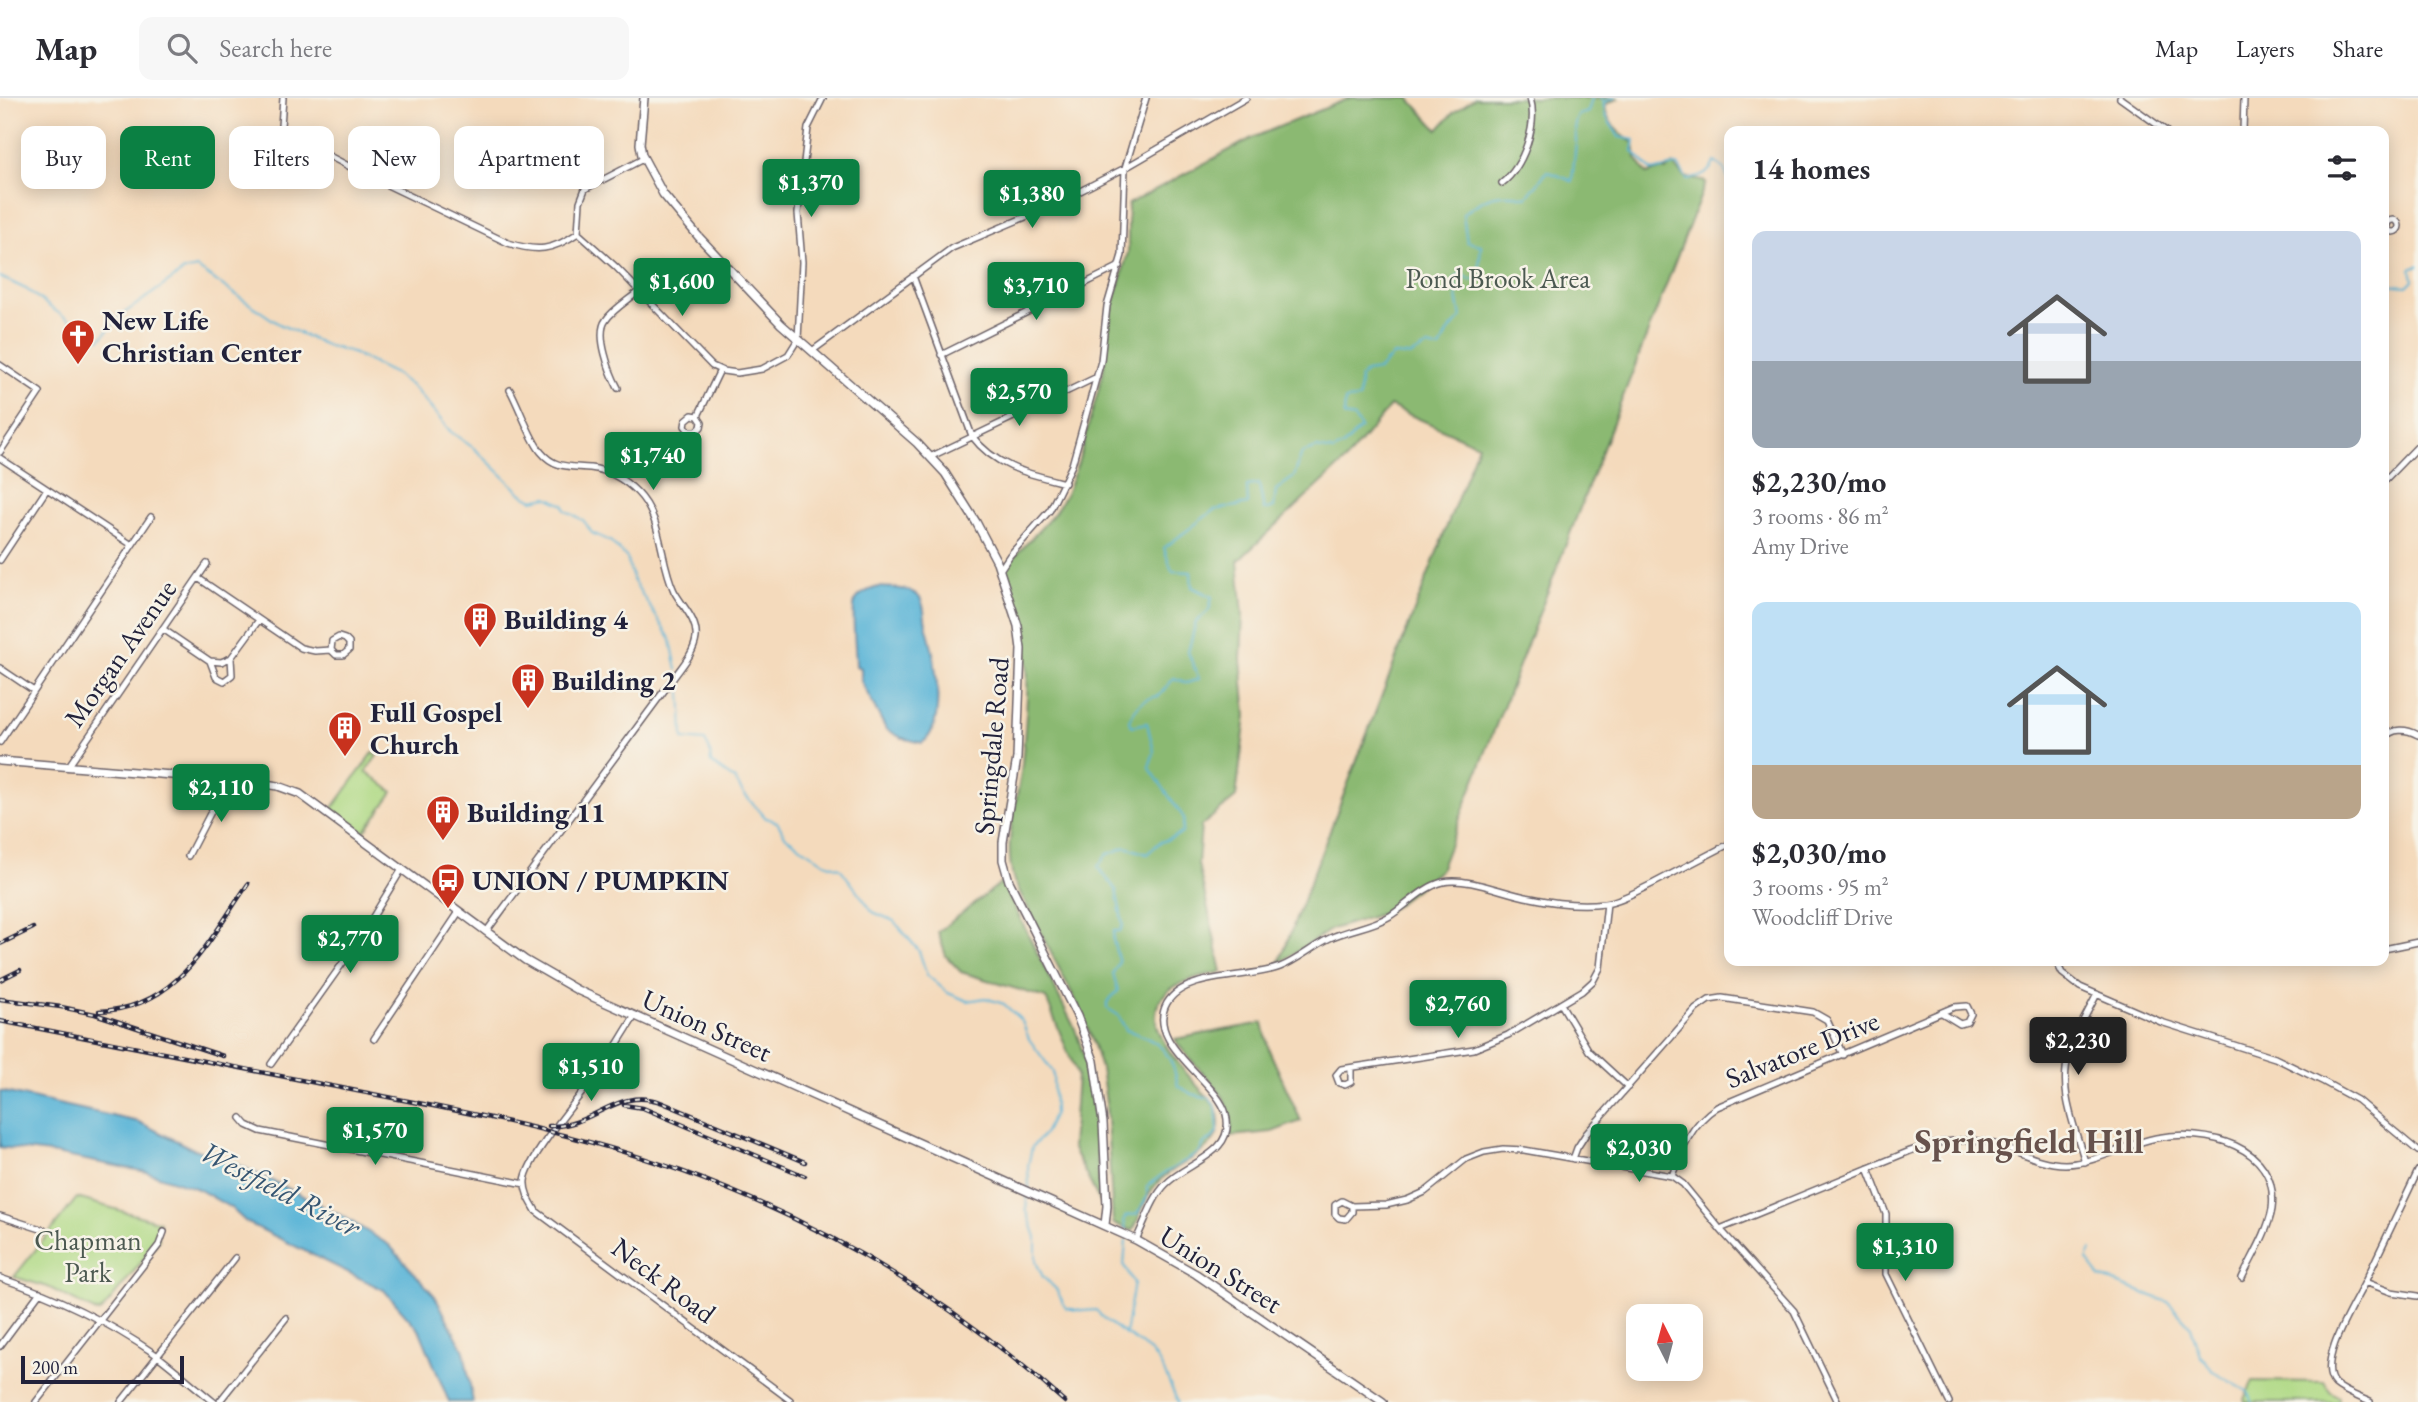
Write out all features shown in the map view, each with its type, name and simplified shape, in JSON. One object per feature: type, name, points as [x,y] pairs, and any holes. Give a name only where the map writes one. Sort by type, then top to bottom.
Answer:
[{"type":"main road","name":"Springdale Road","points":[[644,98],[640,145],[643,159],[663,194],[756,298],[930,457],[956,488],[987,541],[1000,570],[1018,626],[1021,649],[1017,758],[1003,835],[1003,860],[1009,881],[1077,1016],[1094,1061],[1103,1123],[1107,1206],[1105,1225]]},
{"type":"main road","name":"Union Street","points":[[0,761],[228,779],[270,784],[300,794],[486,932],[548,974],[635,1016],[1129,1236],[1196,1274],[1383,1402]]},
{"type":"street","points":[[283,98],[281,126],[285,132],[356,170],[508,243],[545,249],[563,243],[578,233]]},
{"type":"street","points":[[578,233],[639,291],[705,361],[720,370],[746,372],[768,366],[788,355],[798,338],[802,267],[798,213],[808,128],[823,98]]},
{"type":"street","points":[[1000,570],[1050,510],[1065,483],[1075,455],[1097,377],[1107,306],[1120,266],[1125,168],[1146,98]]},
{"type":"street","points":[[811,351],[963,242],[1024,219],[1125,168],[1246,98]]},
{"type":"street","points":[[1502,183],[1511,176],[1532,128],[1533,107],[1530,98]]},
{"type":"street","points":[[2120,98],[2159,126]]},
{"type":"street","points":[[2243,126],[2244,98]]},
{"type":"street","points":[[578,233],[580,202],[585,189],[643,159]]},
{"type":"street","points":[[941,355],[1120,266]]},
{"type":"street","points":[[913,276],[972,436],[989,455],[1004,464],[1035,476],[1065,483]]},
{"type":"street","points":[[618,388],[606,356],[602,328],[607,318],[639,291]]},
{"type":"street","points":[[0,365],[40,392],[0,452]]},
{"type":"street","points":[[698,416],[720,370]]},
{"type":"street","points":[[930,457],[1097,377]]},
{"type":"street","points":[[486,932],[672,680],[690,654],[696,636],[694,625],[670,581],[656,527],[639,494],[626,482],[611,474],[590,468],[566,468],[556,465],[540,451],[510,390]]},
{"type":"street","points":[[2389,476],[2418,446]]},
{"type":"street","points":[[0,458],[132,545]]},
{"type":"street","points":[[0,560],[47,489]]},
{"type":"street","points":[[0,742],[151,517]]},
{"type":"street","name":"Morgan Avenue","points":[[68,766],[207,564]]},
{"type":"street","points":[[198,578],[301,648],[315,652],[331,650]]},
{"type":"street","points":[[163,629],[210,661],[221,662],[231,658],[259,620]]},
{"type":"street","points":[[210,661],[215,676],[225,681],[232,675],[231,658]]},
{"type":"street","points":[[0,668],[34,691]]},
{"type":"street","points":[[2389,733],[2396,730],[2410,731],[2418,735]]},
{"type":"street","points":[[188,856],[228,779]]},
{"type":"street","points":[[1129,1236],[1164,1185],[1213,1153],[1223,1142],[1227,1127],[1226,1113],[1221,1102],[1182,1059],[1167,1033],[1163,1019],[1164,1008],[1178,991],[1217,978],[1279,967],[1328,939],[1390,916],[1430,887],[1442,882],[1467,883],[1532,899],[1607,903],[1634,893],[1724,847]]},
{"type":"street","points":[[271,1063],[357,943],[402,869]]},
{"type":"street","points":[[1351,1068],[1474,1049],[1503,1037],[1586,988],[1598,973],[1603,955],[1607,903]]},
{"type":"street","points":[[374,1039],[459,912]]},
{"type":"street","points":[[2389,948],[2418,942]]},
{"type":"street","points":[[2058,966],[2062,974],[2072,982],[2161,1023],[2232,1043],[2287,1064],[2357,1100],[2418,1151]]},
{"type":"street","points":[[2085,1162],[2067,1103],[2065,1073],[2071,1046],[2097,994]]},
{"type":"street","points":[[1573,1159],[1582,1139],[1700,1005],[1717,998],[1818,1014],[1831,1028],[1843,1055]]},
{"type":"street","points":[[1561,1003],[1589,1051],[1628,1087]]},
{"type":"street","name":"Salvatore Drive","points":[[1672,1176],[1687,1137],[1710,1112],[1725,1103],[1942,1013],[1963,1005],[1972,1014],[1967,1022],[1960,1024],[1942,1013]]},
{"type":"street","points":[[240,1118],[260,1131],[525,1184],[537,1155],[606,1062],[635,1016]]},
{"type":"street","points":[[1720,1229],[1919,1147],[1942,1142],[1963,1140],[1999,1146],[2042,1161],[2062,1164],[2085,1162],[2140,1142],[2167,1136],[2208,1137],[2230,1142],[2244,1150],[2264,1171],[2270,1185],[2270,1215],[2242,1278]]},
{"type":"street","points":[[1352,1206],[1393,1204],[1413,1198],[1432,1187],[1466,1159],[1490,1150],[1517,1150],[1672,1176],[1683,1184],[1794,1311],[1838,1402]]},
{"type":"street","points":[[1868,1168],[1886,1214],[1886,1274],[1949,1402]]},
{"type":"street","points":[[2370,1402],[2336,1385],[2331,1379],[2328,1366],[2333,1348],[2418,1171]]},
{"type":"street","name":"Neck Road","points":[[525,1184],[528,1199],[536,1211],[790,1400]]},
{"type":"street","points":[[0,1216],[44,1230]]},
{"type":"street","points":[[36,1402],[159,1245],[164,1232]]},
{"type":"street","points":[[121,1402],[234,1258]]},
{"type":"street","points":[[0,1278],[40,1292],[99,1320],[157,1356],[217,1402],[286,1318]]},
{"type":"street","points":[[2365,1282],[2390,1292],[2418,1296]]},
{"type":"street","points":[[0,1346],[40,1292]]},
{"type":"green space","name":"Pond Brook Area","points":[[1350,98],[1409,98],[1438,130],[1454,112],[1475,98],[1619,98],[1604,105],[1606,112],[1614,127],[1634,143],[1636,158],[1647,174],[1666,170],[1673,165],[1685,177],[1706,182],[1440,870],[1387,912],[1332,929],[1279,963],[1478,445],[1390,406],[1345,461],[1238,561],[1243,614],[1241,659],[1246,716],[1236,797],[1201,826],[1198,864],[1222,972],[1186,981],[1165,994],[1156,1009],[1158,1027],[1166,1046],[1216,1107],[1219,1122],[1217,1134],[1202,1152],[1168,1173],[1154,1187],[1133,1231],[1113,1223],[1106,1102],[1101,1069],[1093,1042],[1079,1007],[1014,881],[1011,866],[1010,837],[1022,764],[1027,673],[1022,626],[1004,568],[1053,515],[1066,494],[1078,463],[1103,373],[1110,318],[1128,252],[1128,204],[1254,137]]},
{"type":"green space","points":[[373,753],[377,756],[366,771],[393,792],[364,832],[332,809]]},
{"type":"green space","points":[[1002,882],[1075,1029],[1082,1050],[1094,1114],[1100,1202],[1072,1147],[1077,1075],[1046,998],[961,972],[946,956],[938,932]]},
{"type":"green space","points":[[1263,1023],[1269,1050],[1301,1121],[1272,1132],[1230,1136],[1231,1121],[1222,1095],[1175,1039]]},
{"type":"green space","name":"Chapman Park","points":[[77,1198],[160,1222],[157,1229],[159,1240],[98,1313],[48,1287],[14,1277]]},
{"type":"green space","points":[[2253,1381],[2324,1382],[2330,1391],[2339,1397],[2339,1402],[2245,1402]]},
{"type":"water","points":[[879,587],[912,592],[923,604],[933,651],[937,705],[930,734],[922,743],[902,738],[886,729],[861,681],[861,668],[856,666],[855,602],[862,594]]},
{"type":"water","name":"Westfield River","points":[[0,1091],[139,1122],[191,1148],[237,1164],[291,1190],[344,1217],[389,1245],[435,1296],[464,1351],[473,1402],[449,1402],[420,1331],[384,1290],[246,1222],[231,1208],[198,1189],[147,1172],[50,1153],[0,1147]]},
{"type":"waterway","points":[[1126,1231],[1124,1220],[1126,1216],[1137,1214],[1147,1197],[1147,1186],[1200,1152],[1204,1143],[1212,1139],[1218,1130],[1216,1107],[1209,1098],[1192,1094],[1178,1086],[1172,1064],[1162,1049],[1147,1038],[1126,1030],[1118,1015],[1107,1008],[1107,1002],[1118,991],[1113,973],[1119,962],[1113,940],[1114,931],[1120,931],[1123,925],[1116,890],[1098,867],[1106,855],[1126,847],[1147,854],[1159,843],[1182,833],[1184,818],[1149,767],[1154,752],[1147,723],[1132,726],[1129,720],[1140,704],[1159,696],[1174,678],[1187,683],[1199,679],[1188,652],[1196,622],[1209,610],[1212,597],[1192,587],[1191,572],[1172,571],[1164,548],[1214,510],[1248,504],[1247,486],[1259,484],[1264,510],[1274,507],[1276,490],[1294,477],[1302,453],[1317,448],[1334,451],[1361,428],[1354,418],[1344,416],[1345,400],[1359,399],[1360,378],[1366,372],[1378,370],[1393,355],[1410,356],[1428,346],[1440,349],[1447,333],[1461,318],[1454,280],[1460,274],[1471,280],[1478,278],[1481,245],[1467,242],[1463,214],[1492,196],[1527,197],[1547,171],[1572,181],[1575,123],[1578,115],[1588,112],[1592,98]]},
{"type":"waterway","points":[[1601,98],[1604,102],[1614,98]]},
{"type":"waterway","points":[[1604,102],[1606,116],[1619,137],[1635,140],[1633,151],[1652,171],[1678,165],[1687,179],[1692,179],[1704,175],[1715,162],[1724,169]]},
{"type":"waterway","points":[[2389,284],[2407,286],[2413,280],[2411,269],[2418,266]]},
{"type":"waterway","points":[[0,277],[26,289],[100,339],[123,314],[184,271],[197,268],[279,324],[330,347],[348,351],[395,374],[413,387],[451,432],[475,449],[522,494],[533,500],[547,497],[564,505],[565,510],[584,521],[592,533],[610,541],[627,558],[633,580],[671,640],[677,670]]},
{"type":"waterway","points":[[678,675],[682,698],[683,739],[705,741],[710,751],[711,763],[735,780],[766,818],[777,822],[786,837],[825,863],[840,868],[873,912],[894,921],[919,951],[927,975],[948,993],[968,1001],[985,998],[1004,1004],[1022,1021],[1029,1039],[1053,1072],[1054,1114],[1044,1134],[1032,1147],[1028,1166],[1029,1189]]},
{"type":"waterway","points":[[1028,1194],[1026,1209],[1036,1237],[1036,1262],[1043,1277],[1056,1289],[1066,1308],[1096,1310],[1110,1324],[1149,1351],[1162,1368],[1178,1402]]},
{"type":"waterway","points":[[1125,1335],[1134,1283],[1124,1266],[1126,1240]]},
{"type":"waterway","points":[[2091,1250],[2087,1260],[2100,1277],[2168,1302],[2191,1327],[2200,1356],[2213,1372],[2247,1391],[2252,1402]]},
{"type":"railway","points":[[99,1011],[126,1007],[150,998],[170,985],[204,949],[248,884]]},
{"type":"railway","points":[[0,944],[33,928]]},
{"type":"railway","points":[[0,980],[20,970]]},
{"type":"railway","points":[[0,999],[95,1014],[223,1056]]},
{"type":"railway","points":[[0,1021],[497,1119],[590,1142],[680,1171],[772,1208],[862,1254],[947,1308],[1027,1369],[1065,1402]]},
{"type":"railway","points":[[549,1126],[579,1121],[632,1099],[647,1099],[663,1103],[805,1162]]},
{"type":"railway","points":[[624,1105],[643,1108],[805,1176]]},
{"type":"place","name":"New Life Christian Center","points":[[78,366]]},
{"type":"place","name":"Building 4","points":[[480,649]]},
{"type":"place","name":"Building 2","points":[[528,710]]},
{"type":"place","name":"Full Gospel Church","points":[[345,758]]},
{"type":"place","name":"Building 11","points":[[443,842]]},
{"type":"place","name":"UNION / PUMPKIN","points":[[448,910]]},
{"type":"district","name":"Springfield Hill","points":[[2029,1141]]}]
